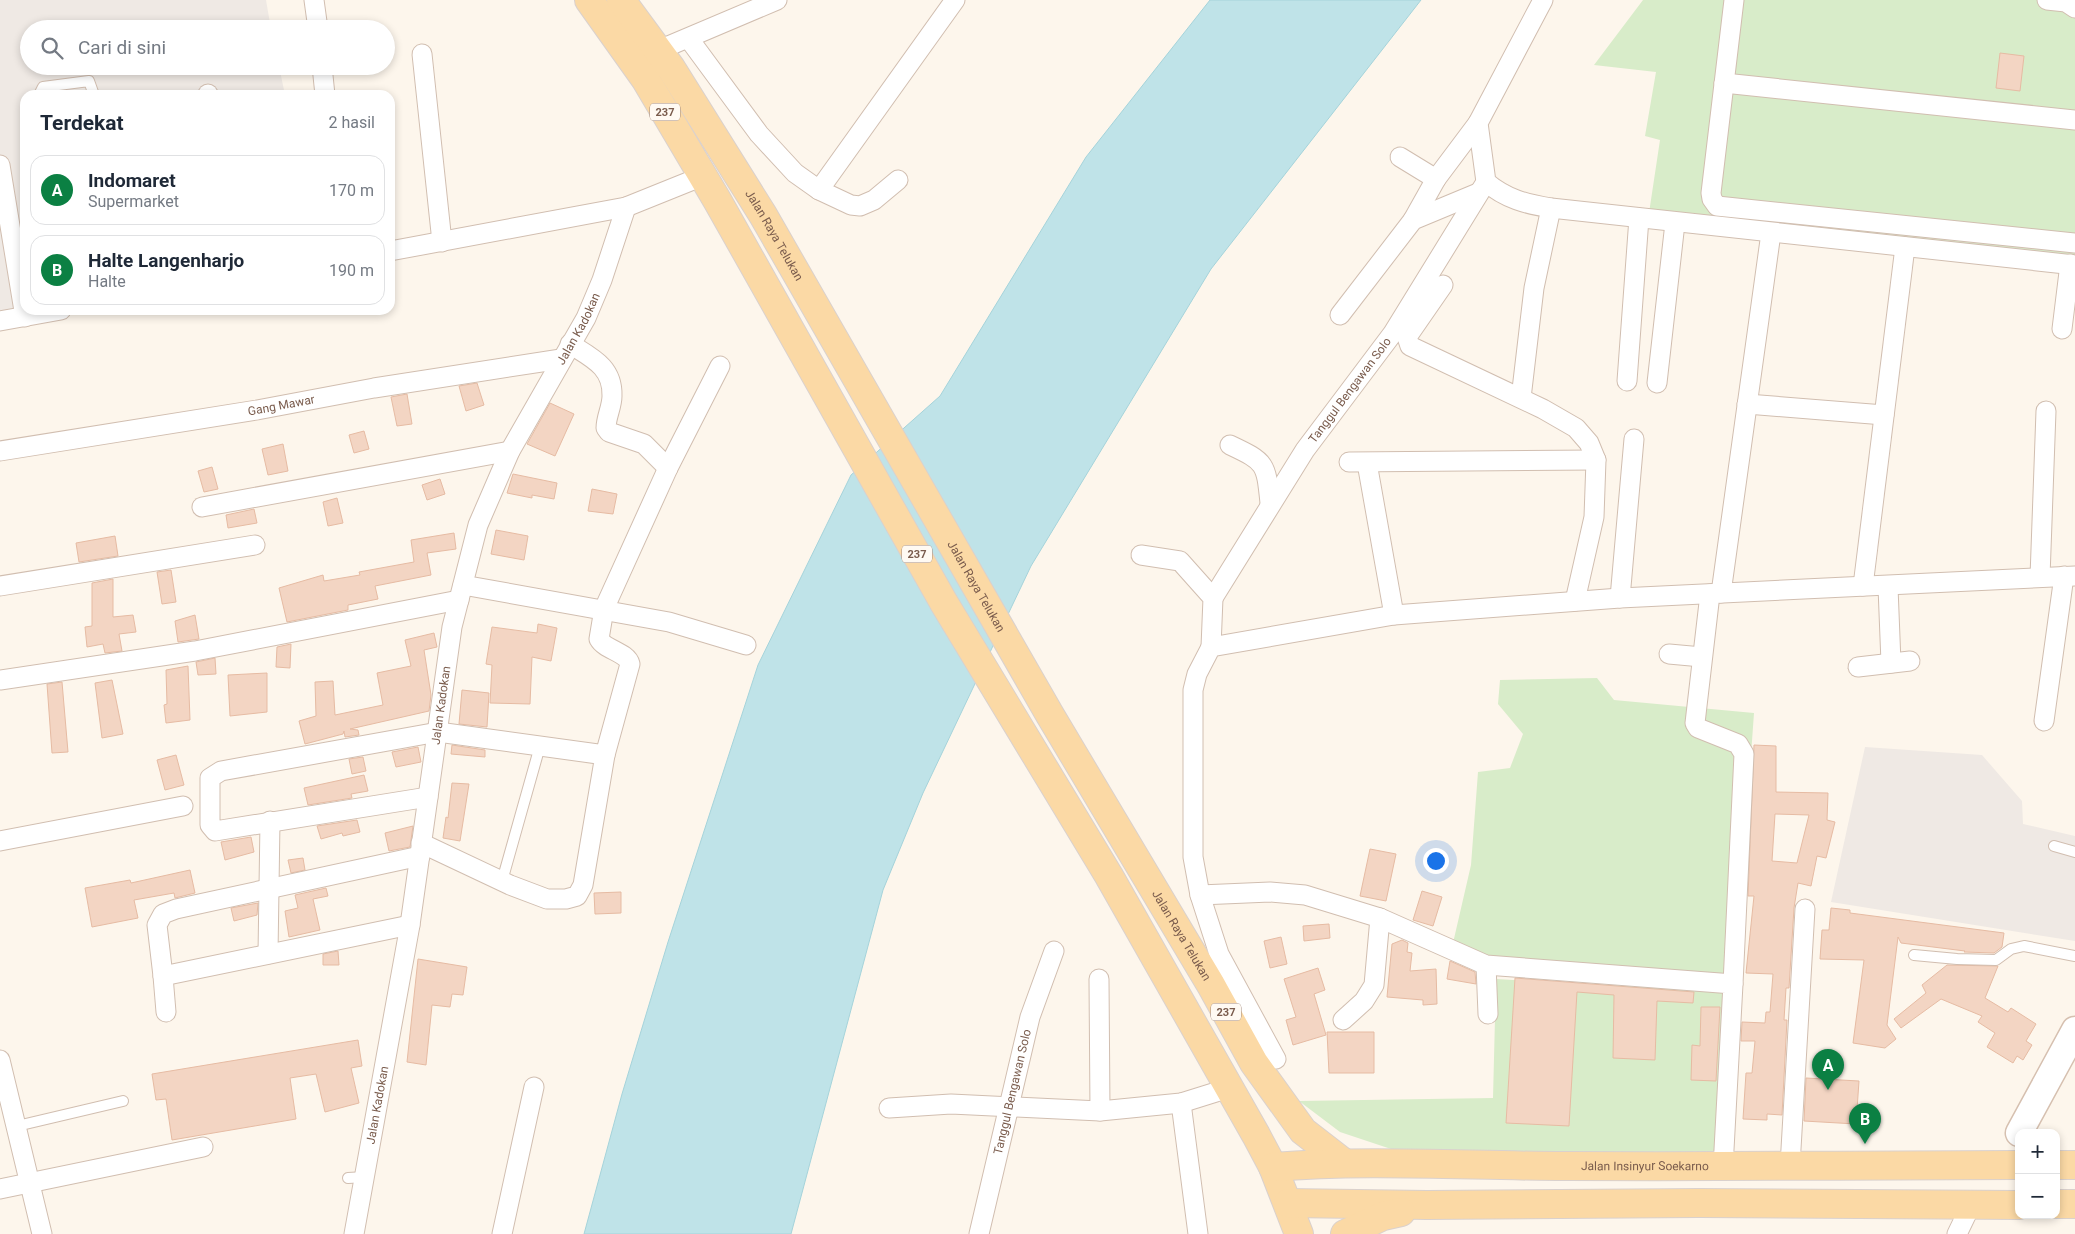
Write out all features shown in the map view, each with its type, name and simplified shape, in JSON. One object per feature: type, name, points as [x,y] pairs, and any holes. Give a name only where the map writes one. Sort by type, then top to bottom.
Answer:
[{"type":"main road","name":"237","points":[[589,0],[646,80],[703,176],[944,603],[1108,876],[1272,1167]]},
{"type":"main road","name":"Jalan Raya Telukan","points":[[622,0],[659,50],[763,215],[1050,716],[1211,985],[1254,1063],[1303,1131],[1343,1162]]},
{"type":"main road","points":[[2021,1129],[2075,1030]]},
{"type":"main road","points":[[2010,1165],[2015,1147]]},
{"type":"main road","name":"Jalan Insinyur Soekarno","points":[[1272,1167],[1343,1162],[1477,1166],[1720,1168],[2010,1165]]},
{"type":"main road","points":[[2060,1165],[2075,1165]]},
{"type":"main road","points":[[1272,1167],[1299,1234]]},
{"type":"main road","points":[[1699,1203],[1706,1198],[1710,1189],[1706,1178],[1720,1168],[1733,1178],[1738,1198],[1745,1203]]},
{"type":"main road","points":[[1288,1203],[1427,1205],[1699,1203],[2015,1204]]},
{"type":"main road","points":[[2060,1204],[2075,1204]]},
{"type":"main road","points":[[1345,1234],[1383,1216],[1427,1205]]},
{"type":"street","points":[[314,0],[317,20]]},
{"type":"street","points":[[659,50],[689,39],[776,0]]},
{"type":"street","points":[[819,190],[955,0]]},
{"type":"street","points":[[1340,315],[1413,220],[1436,179],[1478,123],[1543,0]]},
{"type":"street","points":[[1734,0],[1712,193],[1712,199],[1718,206],[2075,243]]},
{"type":"street","points":[[2047,0],[2066,2],[2075,8]]},
{"type":"street","points":[[689,39],[778,157],[795,173],[819,190],[851,205],[860,206],[874,200],[898,180]]},
{"type":"street","points":[[422,54],[442,242]]},
{"type":"street","points":[[323,75],[324,90]]},
{"type":"street","points":[[1724,83],[2075,120]]},
{"type":"street","points":[[1478,123],[1482,188]]},
{"type":"street","points":[[1400,157],[1436,179]]},
{"type":"street","points":[[0,165],[20,286]]},
{"type":"street","points":[[395,251],[626,207],[703,176]]},
{"type":"street","points":[[1413,220],[1482,188],[1523,203],[1551,208],[1771,234],[2073,264],[2062,329]]},
{"type":"street","name":"Tanggul Bengawan Solo","points":[[1213,598],[1270,503],[1305,450],[1393,333],[1482,188]]},
{"type":"street","name":"Jalan Kadokan","points":[[354,1234],[356,1177],[410,925],[452,627],[478,525],[510,451],[586,318],[602,280],[626,207]]},
{"type":"street","points":[[1522,398],[1534,288],[1551,208]]},
{"type":"street","points":[[1627,381],[1639,218]]},
{"type":"street","points":[[1657,383],[1674,223]]},
{"type":"street","points":[[1720,1168],[1733,984],[1744,754],[1738,744],[1698,728],[1695,723],[1702,657],[1716,594],[1747,404],[1771,234]]},
{"type":"street","points":[[1863,586],[1906,247]]},
{"type":"street","points":[[1443,285],[1407,337],[1407,342],[1410,346],[1522,398],[1576,428],[1589,443],[1596,460],[1594,517],[1575,601]]},
{"type":"street","points":[[0,321],[31,315]]},
{"type":"street","points":[[566,351],[602,364],[610,377],[612,397],[606,428],[609,432],[644,444],[668,468]]},
{"type":"street","name":"Gang Mawar","points":[[0,451],[257,410],[566,351]]},
{"type":"street","points":[[166,1012],[158,925],[163,914],[176,909],[268,889],[420,849],[547,899],[566,899],[577,896],[583,885],[594,805],[605,755],[630,664],[627,658],[603,645],[598,639],[604,609],[668,468],[720,366]]},
{"type":"street","points":[[1747,404],[1884,415]]},
{"type":"street","points":[[2040,577],[2046,410]]},
{"type":"street","points":[[1620,598],[1634,439]]},
{"type":"street","points":[[1230,445],[1263,463],[1267,475],[1270,503]]},
{"type":"street","points":[[202,506],[510,451]]},
{"type":"street","points":[[1394,614],[1358,462],[1596,460]]},
{"type":"street","points":[[0,586],[255,545]]},
{"type":"street","points":[[1141,555],[1180,561],[1213,598],[1211,646],[1197,674],[1193,690],[1193,858],[1200,895],[1219,954],[1276,1059]]},
{"type":"street","points":[[1211,646],[1394,614],[1620,598],[1863,586],[1888,587],[2070,576],[2044,721]]},
{"type":"street","points":[[1888,587],[1891,663]]},
{"type":"street","points":[[0,680],[195,651],[461,593],[604,609],[669,622],[746,645]]},
{"type":"street","points":[[1670,654],[1702,657]]},
{"type":"street","points":[[1858,667],[1910,661]]},
{"type":"street","points":[[428,797],[215,831],[210,825],[210,778],[221,772],[438,732],[605,755]]},
{"type":"street","points":[[0,841],[183,806]]},
{"type":"street","points":[[268,954],[270,821]]},
{"type":"street","points":[[1200,895],[1270,892],[1305,894],[1380,918],[1486,965],[1733,984]]},
{"type":"street","points":[[1790,1166],[1804,909]]},
{"type":"street","points":[[1343,1020],[1364,1001],[1374,985],[1380,918]]},
{"type":"street","points":[[163,976],[410,925]]},
{"type":"street","name":"Tanggul Bengawan Solo","points":[[979,1234],[1030,1017],[1054,951]]},
{"type":"street","points":[[1486,965],[1488,1014]]},
{"type":"street","points":[[1099,979],[1100,1111]]},
{"type":"street","points":[[0,1060],[31,1182],[42,1234]]},
{"type":"street","points":[[502,1234],[534,1087]]},
{"type":"street","points":[[889,1108],[951,1104],[1008,1109],[1100,1111],[1181,1103],[1229,1088]]},
{"type":"street","points":[[1181,1103],[1198,1234]]},
{"type":"street","points":[[0,1189],[203,1147]]},
{"type":"street","points":[[1957,1234],[1970,1205]]},
{"type":"lane","points":[[42,90],[43,87],[89,81],[92,90]]},
{"type":"lane","points":[[502,881],[540,746]]},
{"type":"lane","points":[[2054,846],[2075,852]]},
{"type":"lane","points":[[1914,955],[1957,960],[1996,960],[2011,949],[2024,946],[2075,956]]},
{"type":"lane","points":[[17,1126],[123,1101]]},
{"type":"shaded area","points":[[0,0],[266,0],[269,20],[20,20],[20,75],[281,75],[284,90],[20,90],[20,312],[0,321]]},
{"type":"shaded area","points":[[1865,747],[1982,755],[2022,801],[2023,824],[2075,836],[2075,941],[1831,902]]},
{"type":"green space","points":[[1643,0],[2075,0],[2075,256],[1649,213],[1660,140],[1645,136],[1656,72],[1594,65]]},
{"type":"green space","points":[[1597,678],[1614,700],[1754,713],[1735,979],[1513,964],[1453,943],[1471,865],[1478,772],[1510,768],[1523,734],[1498,704],[1500,680]]},
{"type":"green space","points":[[1496,979],[1734,992],[1729,1152],[1409,1155],[1340,1132],[1299,1101],[1493,1098]]},
{"type":"water","points":[[1210,0],[1421,0],[1211,269],[1031,566],[923,793],[883,890],[791,1234],[584,1234],[622,1094],[668,942],[758,665],[851,475],[940,396],[1086,157]]},
{"type":"building","points":[[2000,53],[2024,56],[2020,91],[1996,88]]},
{"type":"building","points":[[477,383],[484,405],[466,411],[459,386]]},
{"type":"building","points":[[407,394],[412,424],[397,426],[391,397]]},
{"type":"building","points":[[550,403],[574,414],[555,456],[527,444]]},
{"type":"building","points":[[364,431],[369,449],[354,453],[349,435]]},
{"type":"building","points":[[283,444],[288,471],[268,475],[262,449]]},
{"type":"building","points":[[212,467],[218,489],[204,492],[198,471]]},
{"type":"building","points":[[513,474],[557,483],[554,499],[532,495],[532,498],[507,493]]},
{"type":"building","points":[[440,479],[445,494],[427,500],[422,485]]},
{"type":"building","points":[[592,489],[617,494],[613,514],[588,511]]},
{"type":"building","points":[[337,498],[343,523],[328,526],[323,502]]},
{"type":"building","points":[[254,509],[257,523],[228,528],[226,515]]},
{"type":"building","points":[[496,530],[528,536],[524,560],[491,554]]},
{"type":"building","points":[[454,533],[456,549],[427,553],[431,575],[375,586],[378,599],[348,605],[348,610],[287,622],[279,588],[323,575],[324,581],[360,575],[359,572],[414,562],[411,540]]},
{"type":"building","points":[[115,536],[118,556],[79,562],[76,543]]},
{"type":"building","points":[[171,570],[176,602],[162,604],[157,572]]},
{"type":"building","points":[[113,579],[113,617],[133,615],[136,632],[119,634],[122,651],[105,653],[103,644],[87,647],[85,627],[92,626],[92,583]]},
{"type":"building","points":[[195,615],[199,639],[178,642],[175,621]]},
{"type":"building","points":[[538,624],[557,628],[551,661],[532,657],[530,704],[490,703],[492,665],[486,664],[492,627],[537,633]]},
{"type":"building","points":[[434,633],[437,647],[424,650],[431,695],[429,711],[350,729],[358,730],[359,735],[345,737],[344,731],[343,734],[305,744],[299,721],[316,716],[315,682],[333,681],[335,715],[383,705],[377,673],[411,666],[405,640]]},
{"type":"building","points":[[291,644],[290,668],[276,667],[277,647]]},
{"type":"building","points":[[215,658],[216,674],[198,675],[196,662]]},
{"type":"building","points":[[188,666],[190,720],[166,723],[164,705],[167,704],[166,670]]},
{"type":"building","points":[[267,673],[267,712],[230,716],[228,675]]},
{"type":"building","points":[[112,680],[123,734],[102,738],[95,683]]},
{"type":"building","points":[[62,682],[68,752],[52,753],[47,684]]},
{"type":"building","points":[[462,690],[489,693],[487,727],[459,724]]},
{"type":"building","points":[[452,745],[485,750],[485,757],[451,754]]},
{"type":"building","points":[[1754,745],[1776,746],[1776,792],[1828,793],[1827,820],[1835,822],[1826,858],[1817,856],[1811,886],[1798,883],[1794,908],[1789,988],[1786,988],[1784,1020],[1787,1020],[1782,1115],[1767,1114],[1767,1120],[1743,1119],[1746,1073],[1752,1073],[1755,1041],[1741,1041],[1742,1022],[1765,1023],[1766,1012],[1770,1012],[1773,974],[1746,973],[1754,896],[1748,896]],"holes":[[[1775,814],[1809,815],[1797,863],[1772,861]]]},
{"type":"building","points":[[418,747],[421,762],[396,767],[392,752]]},
{"type":"building","points":[[176,755],[184,785],[165,790],[157,760]]},
{"type":"building","points":[[363,757],[366,771],[352,774],[349,759]]},
{"type":"building","points":[[364,775],[368,791],[351,794],[352,798],[308,805],[304,788]]},
{"type":"building","points":[[452,783],[469,784],[460,841],[443,838],[446,817],[448,818]]},
{"type":"building","points":[[357,820],[360,832],[343,836],[342,833],[321,839],[317,826]]},
{"type":"building","points":[[413,826],[410,847],[389,851],[385,833]]},
{"type":"building","points":[[251,837],[254,852],[225,860],[221,842]]},
{"type":"building","points":[[1370,849],[1396,854],[1386,901],[1360,896]]},
{"type":"building","points":[[303,858],[305,870],[291,873],[288,860]]},
{"type":"building","points":[[190,870],[195,893],[175,898],[174,893],[134,900],[138,918],[92,927],[85,888],[130,880],[131,883]]},
{"type":"building","points":[[326,888],[328,896],[313,899],[320,930],[289,937],[285,911],[298,908],[295,895]]},
{"type":"building","points":[[1422,891],[1442,897],[1433,926],[1413,920]]},
{"type":"building","points":[[621,892],[621,913],[595,914],[594,893]]},
{"type":"building","points":[[258,903],[257,915],[234,921],[231,908]]},
{"type":"building","points":[[1831,908],[1850,910],[1850,913],[2004,933],[2002,947],[1994,953],[1964,952],[1901,943],[1898,937],[1887,1025],[1896,1039],[1885,1048],[1853,1043],[1864,960],[1820,959],[1822,930],[1829,930]]},
{"type":"building","points":[[1329,924],[1330,938],[1304,941],[1303,926]]},
{"type":"building","points":[[1281,937],[1287,964],[1270,968],[1264,941]]},
{"type":"building","points":[[1402,940],[1408,943],[1407,952],[1412,953],[1410,971],[1436,969],[1437,1004],[1423,1005],[1423,1000],[1387,997],[1392,944]]},
{"type":"building","points":[[338,951],[339,965],[323,965],[323,954]]},
{"type":"building","points":[[418,959],[467,967],[463,995],[452,994],[450,1007],[432,1005],[426,1065],[407,1062]]},
{"type":"building","points":[[1450,961],[1475,972],[1476,984],[1447,979]]},
{"type":"building","points":[[1947,965],[1998,966],[1985,998],[2008,1012],[2011,1008],[2036,1024],[2026,1041],[2032,1045],[2023,1060],[2017,1056],[2013,1063],[1987,1047],[1995,1033],[1978,1022],[1982,1016],[1941,999],[1901,1028],[1894,1019],[1926,993],[1922,985]]},
{"type":"building","points":[[1318,968],[1325,990],[1314,994],[1326,1035],[1293,1045],[1286,1020],[1296,1017],[1284,979]]},
{"type":"building","points":[[1515,978],[1694,992],[1693,1003],[1657,1001],[1655,1060],[1613,1058],[1614,995],[1577,992],[1569,1126],[1506,1123]]},
{"type":"building","points":[[1701,1007],[1720,1007],[1716,1081],[1691,1080],[1692,1045],[1700,1046]]},
{"type":"building","points":[[1327,1032],[1374,1032],[1374,1073],[1329,1073]]},
{"type":"building","points":[[358,1040],[362,1066],[351,1068],[359,1103],[325,1112],[316,1074],[290,1078],[296,1119],[172,1140],[166,1099],[156,1100],[152,1074]]},
{"type":"building","points":[[1806,1078],[1859,1081],[1856,1124],[1804,1121]]},
{"type":"place","name":"Indomaret","points":[[1828,1090]]},
{"type":"place","name":"Halte Langenharjo","points":[[1865,1144]]}]
